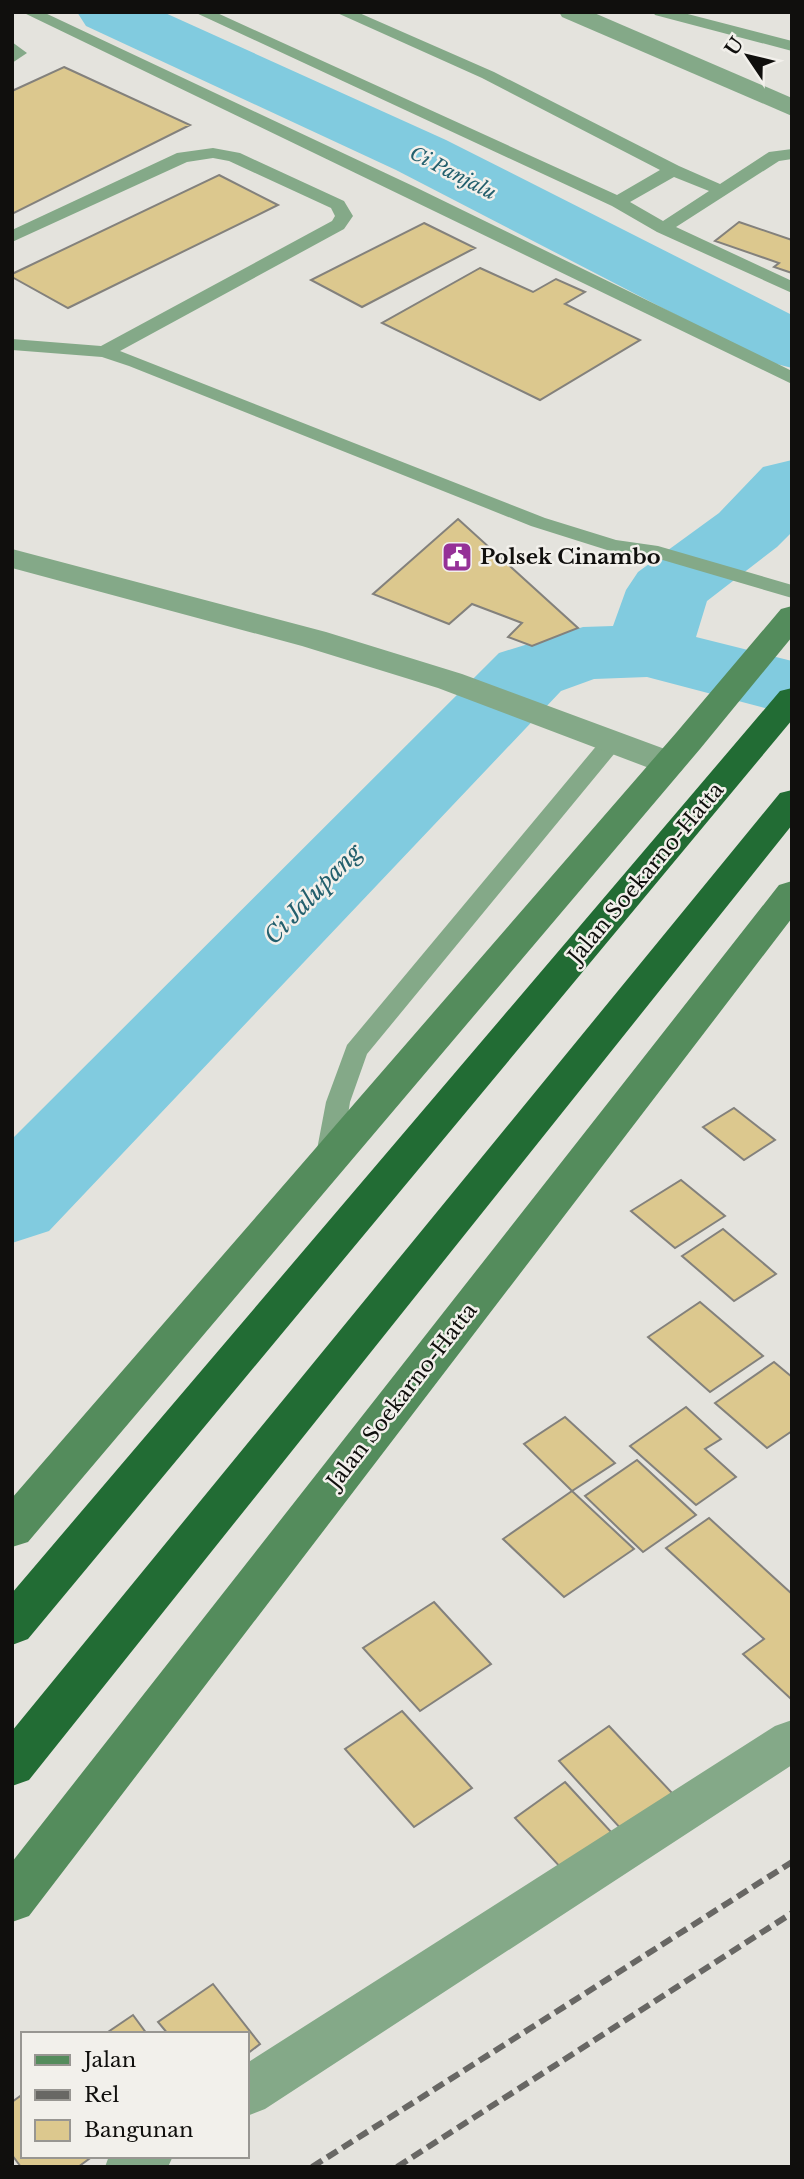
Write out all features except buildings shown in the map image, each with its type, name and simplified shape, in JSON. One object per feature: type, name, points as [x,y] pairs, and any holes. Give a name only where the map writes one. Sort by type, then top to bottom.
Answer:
[{"type":"highway","name":"Jalan Soekarno-Hatta","points":[[12,1626],[792,698]]},
{"type":"highway","points":[[12,1766],[792,801]]},
{"type":"main road","points":[[12,1529],[679,752],[787,622]]},
{"type":"main road","name":"Jalan Soekarno-Hatta","points":[[12,1900],[792,893]]},
{"type":"street","points":[[571,12],[792,108]]},
{"type":"street","points":[[12,558],[314,639],[450,681],[611,743],[679,752]]},
{"type":"street","points":[[248,2091],[792,1740]]},
{"type":"lane","points":[[30,12],[419,196],[792,378]]},
{"type":"lane","points":[[202,12],[618,202],[663,228],[792,288]]},
{"type":"lane","points":[[343,12],[488,75],[673,170],[722,190]]},
{"type":"lane","points":[[661,12],[792,46]]},
{"type":"lane","points":[[12,47],[19,53],[12,58]]},
{"type":"lane","points":[[12,237],[183,158],[213,153],[234,157],[338,205],[344,216],[338,225],[104,352]]},
{"type":"lane","points":[[663,228],[775,156],[792,154]]},
{"type":"lane","points":[[618,202],[673,170]]},
{"type":"lane","points":[[12,344],[104,352],[136,362],[538,522],[614,545],[650,550],[792,592]]},
{"type":"lane","points":[[327,1161],[338,1102],[356,1051],[611,743]]},
{"type":"waterway","name":"Ci Panjalu","points":[[109,12],[421,155],[792,345]]},
{"type":"waterway","name":"Ci Panjalu","points":[[648,651],[668,590],[748,530],[792,484]]},
{"type":"waterway","name":"Ci Jalupang","points":[[12,1204],[530,672],[583,653],[648,651]]},
{"type":"waterway","name":"Ci Panjalu","points":[[648,651],[792,688]]},
{"type":"railway","points":[[312,2167],[792,1862]]},
{"type":"railway","points":[[397,2167],[792,1913]]},
{"type":"place","name":"Polsek Cinambo","points":[[457,557]]}]
